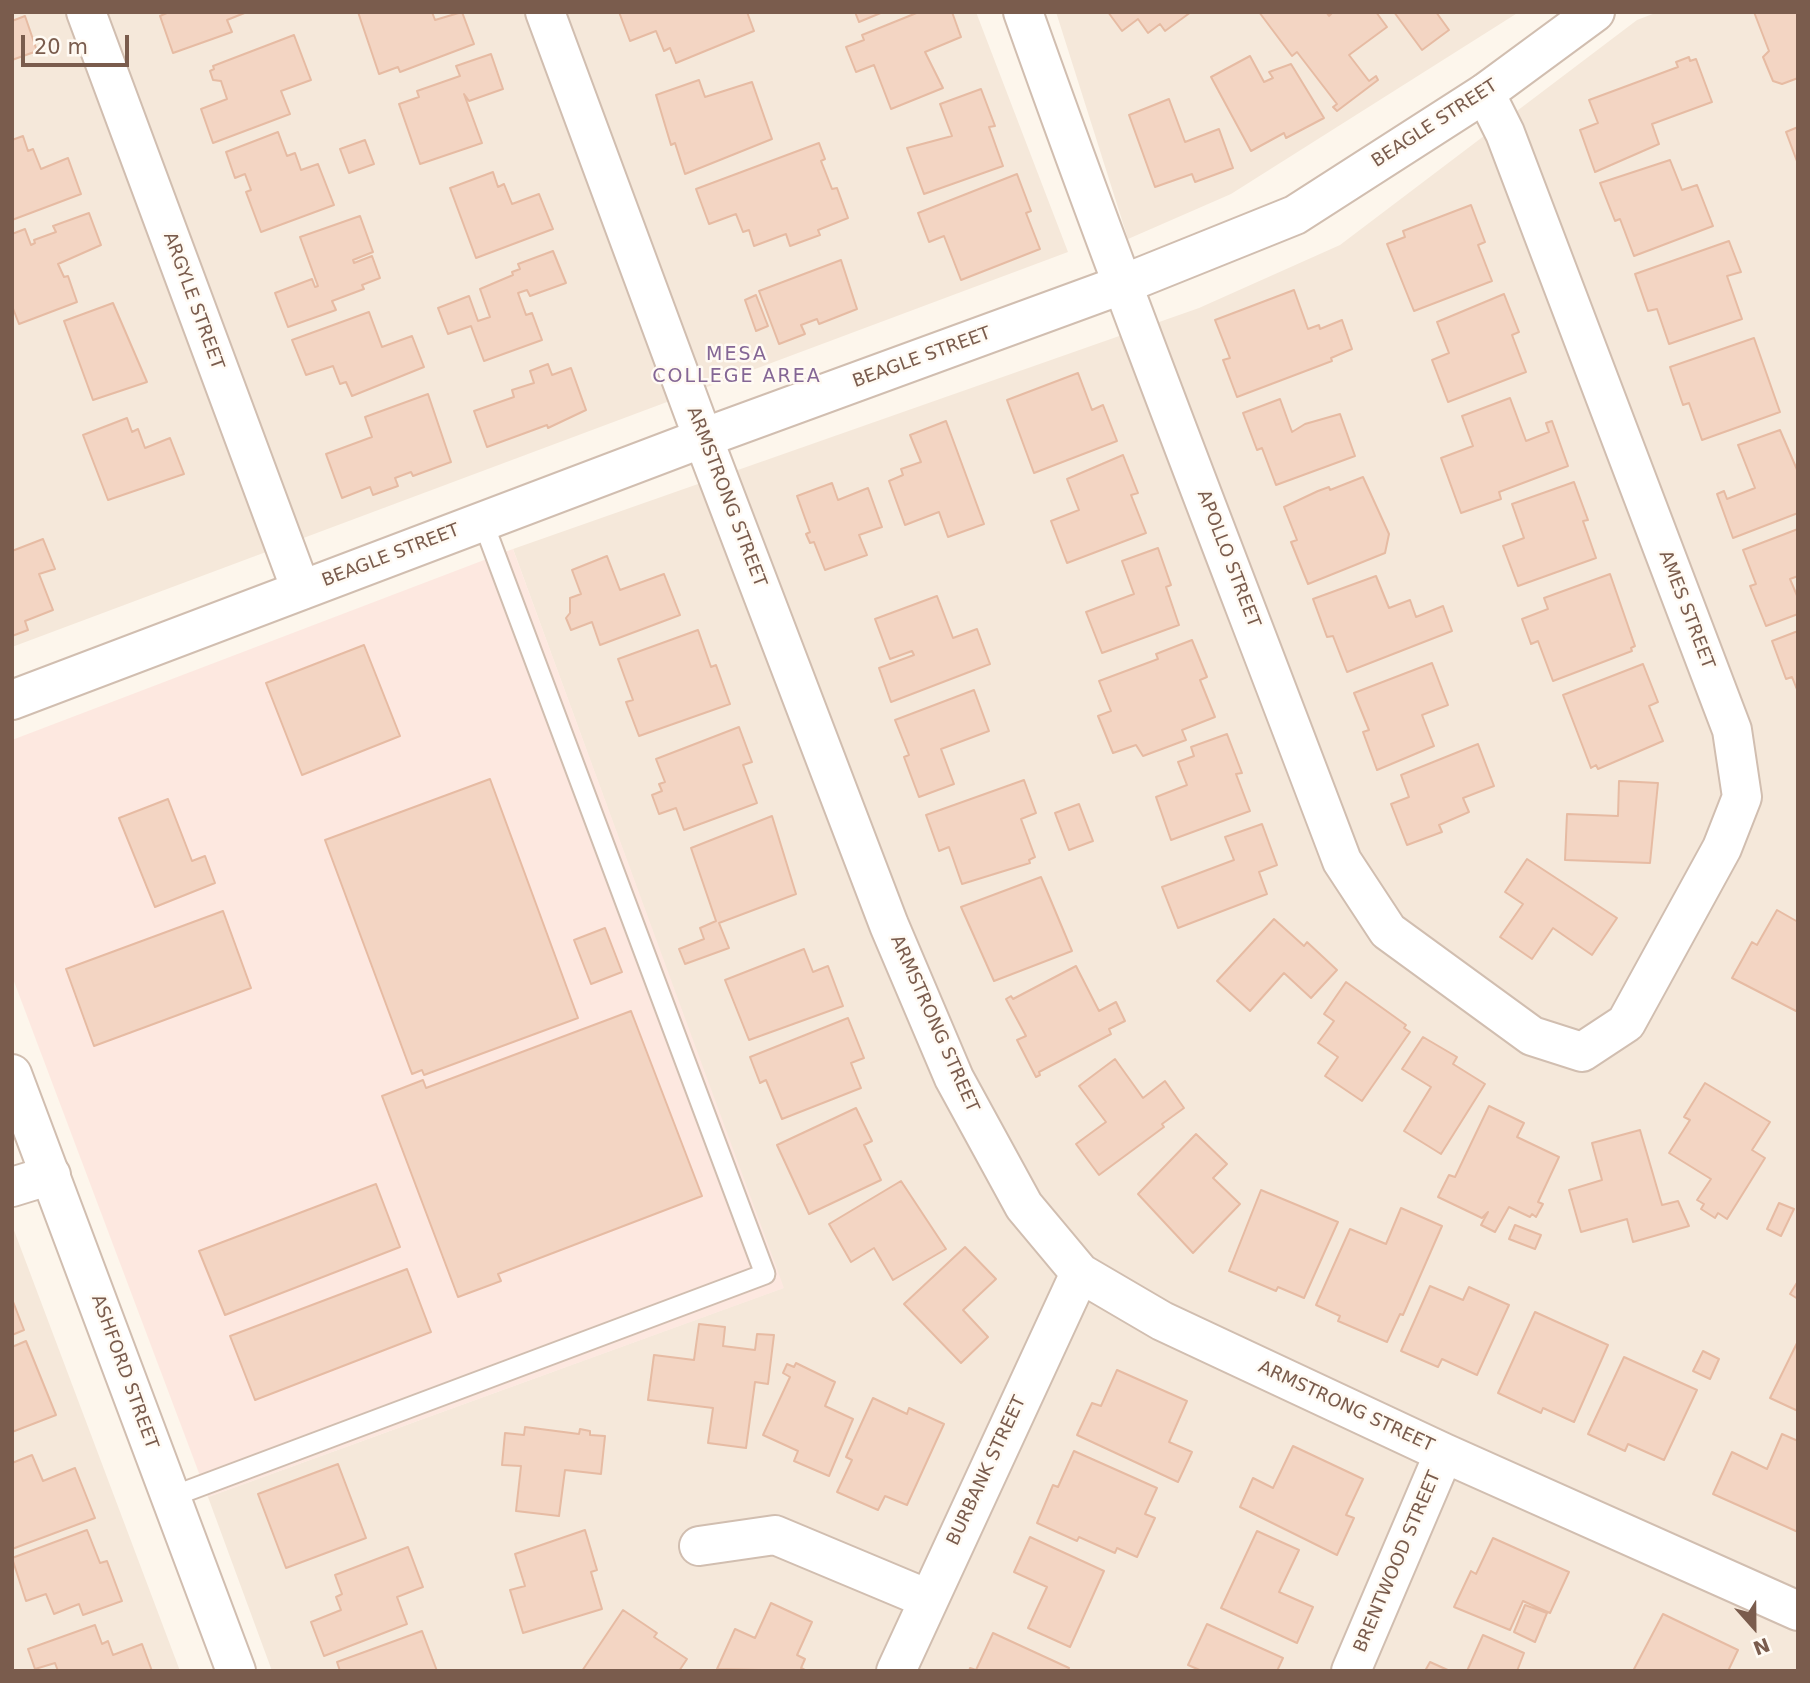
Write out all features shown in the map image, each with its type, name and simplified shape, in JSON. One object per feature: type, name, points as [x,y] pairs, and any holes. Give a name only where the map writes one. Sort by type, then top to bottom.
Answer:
[{"type":"street","name":"ARGYLE STREET","points":[[86,12],[301,590]]},
{"type":"street","name":"ARMSTRONG STREET","points":[[545,12],[703,438],[890,925],[954,1078],[1024,1206],[1080,1273],[1162,1321],[1444,1453],[1798,1611]]},
{"type":"street","name":"APOLLO STREET","points":[[1023,12],[1121,285],[1342,861],[1388,931],[1532,1036]]},
{"type":"street","name":"BEAGLE STREET","points":[[12,700],[703,438],[1121,285],[1295,215],[1485,93],[1595,12]]},
{"type":"street","name":"AMES STREET","points":[[1485,93],[1505,132],[1732,730],[1742,797],[1722,848],[1626,1023],[1582,1052],[1532,1036]]},
{"type":"street","name":"ASHFORD STREET","points":[[12,1074],[236,1671]]},
{"type":"street","points":[[12,1187],[51,1175]]},
{"type":"street","name":"BURBANK STREET","points":[[896,1671],[1080,1273]]},
{"type":"street","name":"BRENTWOOD STREET","points":[[1351,1671],[1444,1453]]},
{"type":"street","points":[[699,1546],[775,1535],[928,1599]]},
{"type":"lane","points":[[171,1497],[765,1275],[483,522]]},
{"type":"shaded area","points":[[12,12],[976,12],[1068,252],[12,647]]},
{"type":"shaded area","points":[[1056,12],[1519,12],[1231,194],[1128,239]]},
{"type":"shaded area","points":[[1658,12],[1798,12],[1798,1671],[272,1671],[208,1497],[783,1288],[513,549],[1199,308],[1340,245],[1637,20]]},
{"type":"shaded area","points":[[513,549],[784,1288],[208,1497],[12,976],[12,740]]},
{"type":"shaded area","points":[[12,1225],[180,1671],[12,1671]]},
{"type":"building","points":[[169,12],[247,12],[227,20],[232,32],[173,53],[160,16]]},
{"type":"building","points":[[358,12],[432,12],[435,20],[462,12],[474,44],[400,72],[398,67],[379,74]]},
{"type":"building","points":[[619,12],[747,12],[754,31],[676,63],[670,48],[664,51],[656,31],[630,41]]},
{"type":"building","points":[[855,12],[883,12],[859,22]]},
{"type":"building","points":[[919,12],[952,12],[961,37],[925,52],[943,88],[891,109],[874,65],[856,72],[846,47],[864,40],[862,35]]},
{"type":"building","points":[[1108,12],[1191,12],[1165,31],[1160,24],[1148,33],[1138,19],[1122,31]]},
{"type":"building","points":[[1259,12],[1326,12],[1329,16],[1333,12],[1376,12],[1387,27],[1349,55],[1369,81],[1376,76],[1378,80],[1337,111],[1333,107],[1337,104],[1297,52],[1292,56]]},
{"type":"building","points":[[1394,12],[1436,12],[1449,30],[1422,50]]},
{"type":"building","points":[[1754,12],[1798,12],[1798,78],[1782,84],[1773,81],[1763,57],[1769,51]]},
{"type":"building","points":[[25,16],[37,51],[12,60],[12,21]]},
{"type":"building","points":[[294,35],[311,80],[281,91],[290,114],[213,143],[201,109],[227,99],[221,81],[213,80],[210,71],[214,69],[213,66]]},
{"type":"building","points":[[491,54],[503,89],[469,101],[464,94],[482,143],[420,164],[399,104],[419,97],[417,91],[460,76],[456,66]]},
{"type":"building","points":[[1250,56],[1264,82],[1273,78],[1269,72],[1291,64],[1324,118],[1286,138],[1284,133],[1251,151],[1211,77]]},
{"type":"building","points":[[1689,57],[1690,61],[1696,59],[1712,102],[1652,124],[1659,144],[1595,172],[1580,130],[1598,123],[1589,100],[1678,67],[1676,62]]},
{"type":"building","points":[[699,80],[705,97],[752,82],[772,139],[685,174],[675,143],[671,145],[656,95]]},
{"type":"building","points":[[981,89],[995,126],[989,127],[1003,166],[924,194],[907,148],[952,136],[940,104]]},
{"type":"building","points":[[1169,99],[1185,142],[1219,129],[1233,168],[1195,182],[1192,174],[1155,187],[1129,115]]},
{"type":"building","points":[[1798,127],[1798,164],[1786,132]]},
{"type":"building","points":[[278,132],[287,156],[295,153],[301,170],[318,164],[334,205],[261,232],[246,192],[251,190],[245,174],[235,178],[226,152]]},
{"type":"building","points":[[23,136],[28,151],[33,149],[41,169],[68,158],[81,194],[12,220],[12,140]]},
{"type":"building","points":[[365,140],[374,164],[349,173],[340,149]]},
{"type":"building","points":[[819,143],[825,159],[821,161],[832,189],[837,188],[848,218],[818,230],[820,235],[790,246],[786,234],[754,246],[749,230],[743,232],[736,214],[709,224],[696,189]]},
{"type":"building","points":[[1670,160],[1682,190],[1697,185],[1713,226],[1634,256],[1620,219],[1615,221],[1600,183]]},
{"type":"building","points":[[493,172],[498,187],[504,184],[512,204],[539,194],[553,229],[476,258],[450,188]]},
{"type":"building","points":[[1017,174],[1031,211],[1026,213],[1040,249],[961,280],[944,236],[929,242],[918,213]]},
{"type":"building","points":[[1471,205],[1485,242],[1478,245],[1492,281],[1414,311],[1387,244],[1405,237],[1403,231]]},
{"type":"building","points":[[89,213],[101,245],[58,264],[64,277],[68,276],[77,302],[19,324],[12,306],[12,234],[25,229],[31,245],[35,243],[34,240],[56,232],[53,226]]},
{"type":"building","points":[[360,216],[373,252],[353,260],[354,263],[372,256],[380,278],[362,285],[364,289],[332,301],[336,310],[288,327],[275,293],[312,279],[315,287],[318,286],[300,237]]},
{"type":"building","points":[[1729,241],[1741,272],[1727,276],[1742,319],[1669,344],[1657,309],[1648,311],[1635,274]]},
{"type":"building","points":[[553,251],[566,283],[530,296],[527,290],[518,293],[526,315],[532,313],[542,340],[484,361],[471,326],[448,334],[438,308],[469,296],[478,321],[490,317],[480,289],[513,275],[512,272],[520,269],[518,264]]},
{"type":"building","points":[[841,260],[857,309],[819,324],[817,319],[801,325],[805,334],[779,344],[759,291]]},
{"type":"building","points":[[1294,290],[1308,329],[1319,325],[1320,329],[1342,320],[1352,349],[1331,358],[1332,361],[1237,397],[1223,360],[1230,358],[1215,320]]},
{"type":"building","points":[[1504,294],[1519,332],[1512,335],[1526,372],[1448,402],[1432,360],[1449,353],[1437,322]]},
{"type":"building","points":[[756,295],[768,326],[756,331],[745,300]]},
{"type":"building","points":[[113,303],[147,382],[93,400],[64,321]]},
{"type":"building","points":[[369,312],[382,347],[412,336],[424,367],[352,396],[346,382],[340,384],[333,366],[306,375],[292,340]]},
{"type":"building","points":[[1754,338],[1780,412],[1702,440],[1689,403],[1683,405],[1670,367]]},
{"type":"building","points":[[548,364],[552,375],[571,368],[586,410],[548,428],[547,425],[487,447],[474,411],[514,397],[512,390],[534,383],[530,371]]},
{"type":"building","points":[[1078,373],[1092,410],[1103,405],[1117,441],[1034,473],[1007,400]]},
{"type":"building","points":[[428,394],[451,462],[413,476],[411,472],[395,478],[398,486],[373,495],[370,487],[342,498],[326,454],[372,437],[365,417]]},
{"type":"building","points":[[1510,398],[1526,441],[1549,432],[1546,423],[1552,421],[1568,466],[1499,492],[1501,499],[1461,513],[1441,458],[1473,446],[1462,416]]},
{"type":"building","points":[[1280,399],[1292,432],[1305,424],[1340,414],[1355,456],[1276,485],[1262,448],[1257,450],[1243,413]]},
{"type":"building","points":[[127,418],[132,432],[138,429],[145,448],[170,438],[184,474],[108,500],[83,435]]},
{"type":"building","points":[[946,421],[984,524],[948,537],[939,512],[905,525],[889,481],[903,475],[901,469],[921,462],[910,435]]},
{"type":"building","points":[[1780,430],[1798,472],[1798,513],[1733,538],[1717,494],[1724,491],[1727,499],[1755,488],[1738,445]]},
{"type":"building","points":[[1123,455],[1138,493],[1131,495],[1146,533],[1067,563],[1051,521],[1079,510],[1067,479]]},
{"type":"building","points":[[1363,477],[1389,534],[1385,553],[1308,584],[1291,542],[1297,540],[1284,507],[1318,491],[1329,487],[1330,490]]},
{"type":"building","points":[[1574,482],[1588,520],[1583,521],[1596,558],[1518,586],[1503,546],[1524,538],[1512,504]]},
{"type":"building","points":[[832,483],[838,500],[868,488],[882,527],[859,535],[867,555],[825,570],[814,542],[810,543],[806,534],[810,532],[797,496]]},
{"type":"building","points":[[1798,529],[1798,576],[1790,579],[1798,598],[1798,614],[1766,626],[1750,586],[1756,584],[1743,550]]},
{"type":"building","points":[[43,539],[55,569],[39,574],[53,610],[25,621],[28,630],[12,636],[12,551]]},
{"type":"building","points":[[1158,548],[1171,585],[1166,587],[1179,625],[1102,653],[1086,612],[1134,594],[1122,561]]},
{"type":"building","points":[[607,556],[620,590],[664,574],[680,615],[600,645],[592,622],[571,630],[566,618],[570,613],[570,598],[581,594],[572,570]]},
{"type":"building","points":[[1610,574],[1635,646],[1631,648],[1632,651],[1553,681],[1538,641],[1531,644],[1522,619],[1548,609],[1544,598]]},
{"type":"building","points":[[1376,576],[1389,608],[1410,600],[1416,617],[1443,606],[1452,631],[1347,672],[1333,636],[1327,637],[1313,599]]},
{"type":"building","points":[[937,596],[953,638],[977,629],[990,664],[891,702],[879,668],[914,655],[912,651],[890,659],[875,619]]},
{"type":"building","points":[[698,630],[711,667],[716,665],[730,704],[639,736],[626,702],[633,700],[618,659]]},
{"type":"building","points":[[1798,631],[1798,692],[1792,677],[1786,679],[1772,641]]},
{"type":"building","points":[[1192,640],[1207,677],[1200,680],[1215,717],[1182,730],[1186,740],[1143,756],[1136,745],[1113,753],[1098,716],[1111,711],[1099,681],[1158,659],[1156,654]]},
{"type":"building","points":[[364,645],[400,736],[302,775],[266,683]]},
{"type":"building","points":[[1432,663],[1448,705],[1422,715],[1434,746],[1377,770],[1363,732],[1369,730],[1354,693]]},
{"type":"building","points":[[1643,664],[1658,702],[1649,706],[1663,741],[1598,769],[1596,765],[1591,768],[1563,695]]},
{"type":"building","points":[[974,690],[989,731],[941,749],[954,784],[919,797],[904,757],[909,755],[895,720]]},
{"type":"building","points":[[739,727],[752,762],[743,765],[757,803],[684,830],[676,808],[659,814],[652,795],[662,791],[659,784],[665,782],[656,759]]},
{"type":"building","points":[[1227,734],[1242,773],[1236,774],[1250,811],[1171,840],[1156,797],[1187,785],[1178,762],[1194,756],[1191,747]]},
{"type":"building","points":[[1478,744],[1494,786],[1463,798],[1469,812],[1439,825],[1442,832],[1407,845],[1391,804],[1409,797],[1401,775]]},
{"type":"building","points":[[490,779],[578,1018],[424,1075],[422,1070],[412,1074],[325,840]]},
{"type":"building","points":[[1024,780],[1036,813],[1021,819],[1035,857],[1029,860],[1030,863],[962,884],[949,847],[939,851],[926,815]]},
{"type":"building","points":[[1619,781],[1658,783],[1650,863],[1565,860],[1567,814],[1618,816]]},
{"type":"building","points":[[168,799],[192,861],[205,856],[215,883],[155,907],[119,818]]},
{"type":"building","points":[[1079,804],[1093,841],[1069,850],[1055,813]]},
{"type":"building","points":[[772,816],[796,894],[719,923],[729,948],[685,964],[679,949],[704,939],[700,928],[716,921],[691,848]]},
{"type":"building","points":[[1262,824],[1277,865],[1259,872],[1267,894],[1178,928],[1162,887],[1234,860],[1225,837]]},
{"type":"building","points":[[1527,859],[1617,918],[1592,955],[1553,928],[1532,959],[1500,937],[1523,904],[1505,892]]},
{"type":"building","points":[[1041,877],[1072,951],[994,981],[961,907]]},
{"type":"building","points":[[1777,910],[1798,922],[1798,1012],[1732,978],[1752,942],[1757,945]]},
{"type":"building","points":[[223,911],[251,988],[94,1046],[66,969]]},
{"type":"building","points":[[1274,919],[1304,946],[1307,942],[1337,970],[1311,998],[1284,973],[1250,1011],[1217,981]]},
{"type":"building","points":[[605,928],[622,972],[591,984],[574,940]]},
{"type":"building","points":[[804,949],[813,972],[828,966],[843,1006],[749,1040],[725,980]]},
{"type":"building","points":[[1076,966],[1099,1011],[1116,1002],[1125,1021],[1109,1029],[1111,1034],[1039,1072],[1040,1075],[1036,1077],[1017,1040],[1026,1036],[1006,999],[1011,996],[1013,999]]},
{"type":"building","points":[[1346,982],[1406,1025],[1404,1028],[1410,1032],[1362,1101],[1325,1076],[1338,1057],[1318,1043],[1334,1021],[1324,1014]]},
{"type":"building","points":[[631,1011],[702,1196],[498,1274],[501,1281],[458,1297],[382,1096],[423,1080],[426,1088]]},
{"type":"building","points":[[848,1018],[864,1058],[851,1063],[861,1088],[782,1119],[766,1080],[760,1083],[750,1057]]},
{"type":"building","points":[[1423,1037],[1457,1057],[1453,1064],[1485,1084],[1441,1154],[1404,1131],[1431,1087],[1402,1069]]},
{"type":"building","points":[[1115,1059],[1143,1098],[1165,1081],[1184,1108],[1162,1124],[1164,1127],[1099,1175],[1076,1144],[1106,1122],[1079,1086]]},
{"type":"building","points":[[1705,1083],[1770,1122],[1752,1150],[1765,1158],[1727,1219],[1718,1213],[1715,1218],[1701,1209],[1704,1204],[1697,1200],[1711,1179],[1669,1153],[1690,1120],[1684,1117]]},
{"type":"building","points":[[1489,1106],[1524,1123],[1517,1137],[1559,1157],[1538,1202],[1543,1204],[1536,1217],[1509,1207],[1495,1232],[1481,1225],[1488,1212],[1482,1218],[1438,1197],[1449,1175],[1455,1177]]},
{"type":"building","points":[[856,1108],[872,1141],[864,1145],[881,1180],[809,1214],[777,1145]]},
{"type":"building","points":[[1640,1130],[1662,1205],[1678,1201],[1689,1226],[1633,1242],[1627,1219],[1581,1232],[1569,1190],[1602,1180],[1592,1143]]},
{"type":"building","points":[[1196,1134],[1227,1164],[1213,1178],[1240,1204],[1193,1253],[1138,1194]]},
{"type":"building","points":[[901,1181],[946,1249],[893,1280],[874,1248],[851,1262],[829,1224]]},
{"type":"building","points":[[376,1184],[400,1247],[225,1315],[199,1251]]},
{"type":"building","points":[[1261,1190],[1338,1222],[1304,1298],[1278,1287],[1276,1291],[1229,1271]]},
{"type":"building","points":[[1779,1203],[1794,1209],[1781,1236],[1767,1229]]},
{"type":"building","points":[[1401,1208],[1442,1226],[1403,1315],[1400,1314],[1387,1342],[1338,1321],[1340,1316],[1316,1305],[1350,1229],[1386,1244]]},
{"type":"building","points":[[1515,1225],[1541,1235],[1535,1249],[1509,1239]]},
{"type":"building","points":[[965,1247],[996,1279],[963,1310],[988,1337],[961,1363],[904,1304]]},
{"type":"building","points":[[407,1269],[431,1332],[255,1400],[230,1336]]},
{"type":"building","points":[[1798,1281],[1798,1299],[1790,1294]]},
{"type":"building","points":[[1430,1286],[1463,1300],[1469,1287],[1509,1305],[1477,1375],[1442,1359],[1438,1367],[1401,1351]]},
{"type":"building","points":[[12,1299],[24,1330],[12,1335]]},
{"type":"building","points":[[1535,1312],[1608,1345],[1574,1422],[1543,1408],[1541,1413],[1498,1393]]},
{"type":"building","points":[[699,1324],[725,1327],[723,1346],[755,1350],[757,1334],[774,1335],[768,1384],[755,1382],[746,1448],[708,1443],[713,1408],[648,1400],[654,1355],[694,1360]]},
{"type":"building","points":[[26,1341],[56,1415],[12,1432],[12,1347]]},
{"type":"building","points":[[1798,1341],[1798,1411],[1770,1398]]},
{"type":"building","points":[[1703,1351],[1719,1359],[1710,1379],[1693,1371]]},
{"type":"building","points":[[1624,1357],[1697,1390],[1664,1460],[1628,1444],[1625,1451],[1588,1434]]},
{"type":"building","points":[[796,1363],[835,1382],[825,1406],[853,1419],[829,1476],[794,1461],[798,1451],[763,1435],[790,1377],[783,1373],[787,1364],[794,1367]]},
{"type":"building","points":[[1117,1370],[1187,1401],[1169,1442],[1192,1452],[1178,1482],[1077,1435],[1092,1403],[1101,1406]]},
{"type":"building","points":[[873,1398],[907,1414],[909,1408],[944,1424],[907,1505],[885,1496],[878,1510],[837,1492],[852,1460],[846,1457]]},
{"type":"building","points":[[525,1427],[579,1434],[580,1429],[590,1431],[590,1435],[605,1436],[601,1474],[565,1470],[559,1516],[516,1511],[521,1466],[502,1465],[505,1433],[524,1435]]},
{"type":"building","points":[[1782,1434],[1798,1441],[1798,1532],[1713,1494],[1732,1452],[1767,1469]]},
{"type":"building","points":[[1293,1446],[1363,1479],[1346,1515],[1354,1518],[1337,1555],[1240,1507],[1253,1478],[1273,1488]]},
{"type":"building","points":[[1074,1451],[1157,1488],[1145,1514],[1155,1518],[1137,1557],[1117,1548],[1115,1553],[1079,1537],[1077,1541],[1037,1523],[1053,1485],[1058,1487]]},
{"type":"building","points":[[32,1455],[43,1481],[75,1468],[95,1518],[12,1549],[12,1463]]},
{"type":"building","points":[[338,1464],[366,1538],[286,1568],[258,1494]]},
{"type":"building","points":[[87,1530],[100,1563],[107,1561],[122,1601],[83,1615],[79,1604],[54,1614],[46,1594],[26,1601],[12,1558]]},
{"type":"building","points":[[585,1530],[597,1570],[591,1572],[602,1609],[523,1633],[510,1590],[525,1586],[515,1554]]},
{"type":"building","points":[[1257,1531],[1299,1550],[1279,1592],[1313,1607],[1297,1643],[1221,1608]]},
{"type":"building","points":[[1030,1537],[1104,1571],[1070,1647],[1028,1628],[1047,1587],[1014,1572]]},
{"type":"building","points":[[1493,1538],[1569,1572],[1550,1613],[1523,1601],[1510,1630],[1454,1607],[1471,1571],[1476,1574]]},
{"type":"building","points":[[408,1547],[423,1587],[397,1597],[407,1624],[324,1656],[311,1622],[341,1610],[336,1597],[342,1594],[335,1575]]},
{"type":"building","points":[[771,1603],[812,1622],[797,1655],[805,1659],[801,1668],[807,1671],[717,1669],[735,1629],[755,1638]]},
{"type":"building","points":[[1525,1605],[1547,1613],[1535,1642],[1514,1632]]},
{"type":"building","points":[[623,1610],[657,1633],[654,1637],[687,1659],[679,1671],[582,1671]]},
{"type":"building","points":[[1663,1614],[1738,1650],[1728,1671],[1633,1671]]},
{"type":"building","points":[[1207,1624],[1283,1658],[1277,1671],[1202,1671],[1188,1665]]},
{"type":"building","points":[[95,1625],[102,1644],[108,1641],[113,1655],[142,1644],[152,1671],[58,1671],[55,1663],[35,1669],[28,1649]]},
{"type":"building","points":[[422,1631],[437,1671],[340,1671],[337,1662]]},
{"type":"building","points":[[993,1633],[1069,1668],[1068,1671],[969,1671],[970,1668],[976,1670]]},
{"type":"building","points":[[1483,1635],[1524,1653],[1517,1671],[1467,1671]]},
{"type":"building","points":[[1430,1662],[1450,1671],[1425,1671]]},
{"type":"district","name":"MESA COLLEGE AREA","points":[[737,366]]}]
